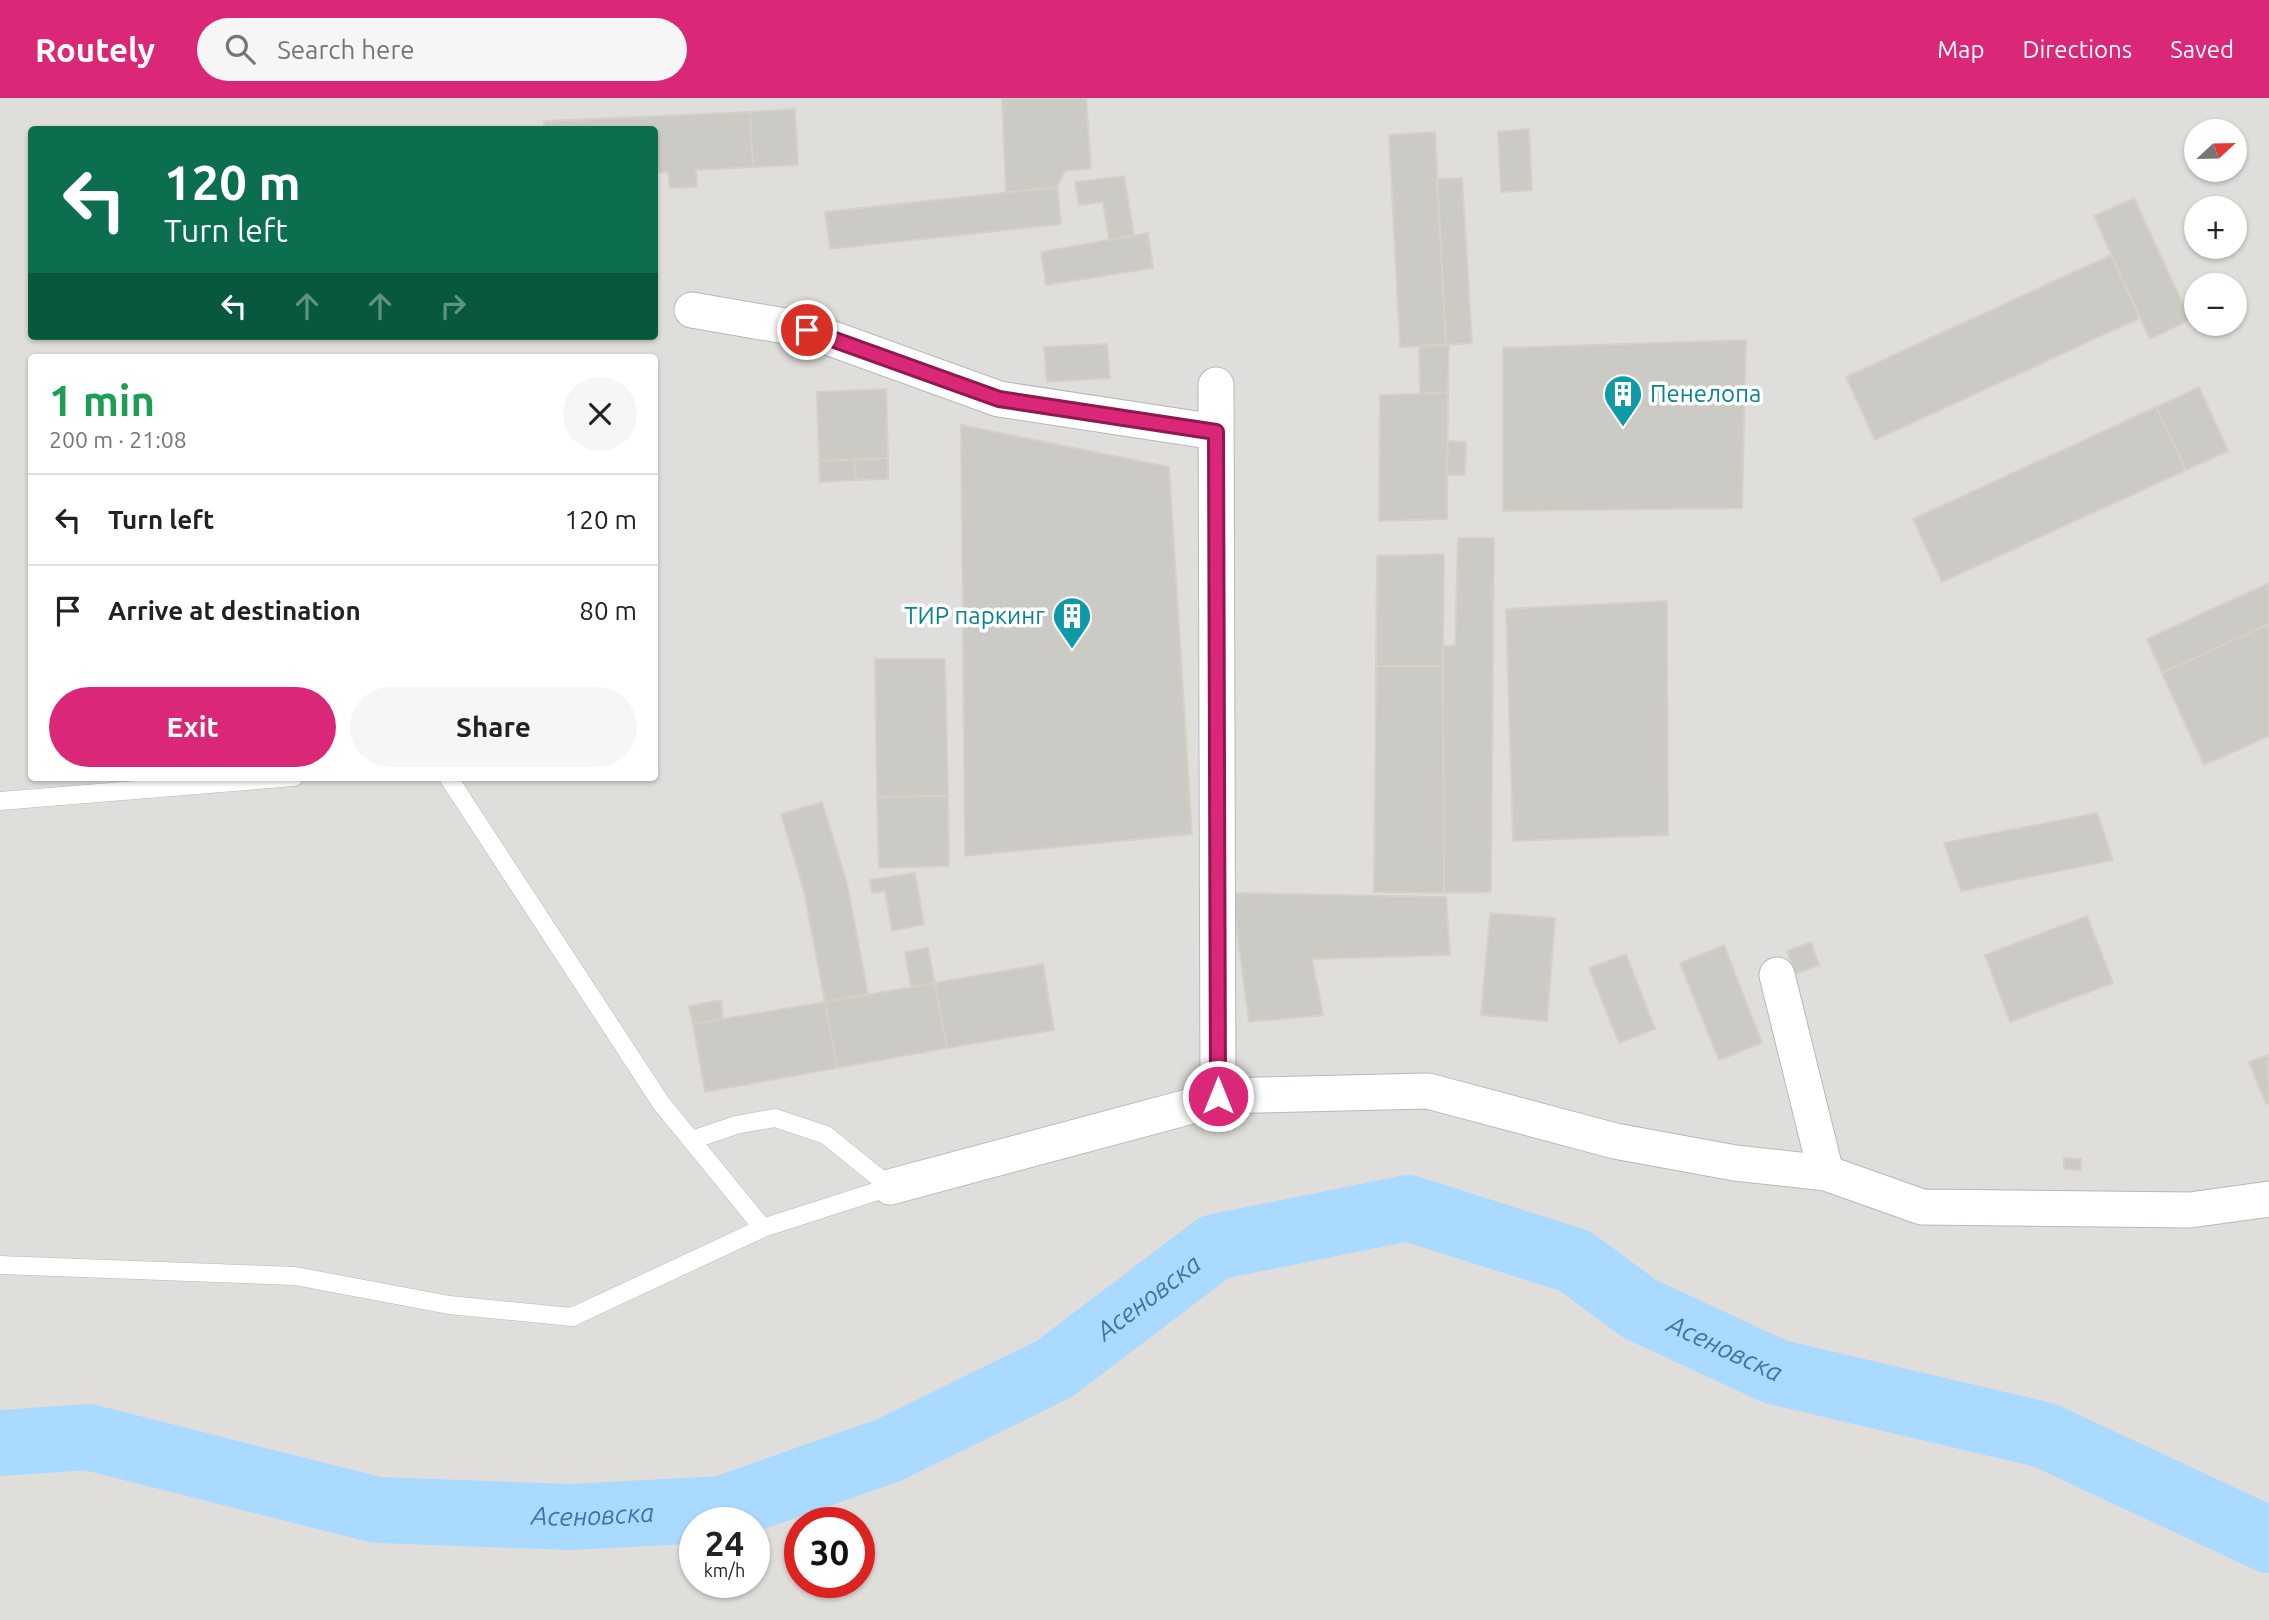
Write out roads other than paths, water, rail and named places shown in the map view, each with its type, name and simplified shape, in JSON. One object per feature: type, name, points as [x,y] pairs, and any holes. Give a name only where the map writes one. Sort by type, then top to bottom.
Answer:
[{"type":"street","points":[[692,310],[807,330],[999,399],[1216,432]]},
{"type":"street","points":[[1216,384],[1218,1096]]},
{"type":"street","points":[[1777,975],[1826,1173]]},
{"type":"street","points":[[890,1187],[1214,1100],[1218,1096],[1428,1091],[1615,1141],[1735,1163],[1826,1173],[1922,1208],[2190,1210],[2269,1199]]},
{"type":"lane","points":[[0,801],[245,781]]},
{"type":"lane","points":[[451,781],[661,1103],[763,1228]]},
{"type":"lane","points":[[692,1140],[736,1125],[775,1118],[826,1135],[890,1187]]},
{"type":"lane","points":[[0,1265],[295,1276],[449,1306],[572,1317],[763,1228],[890,1187]]},
{"type":"waterway","name":"Асеновска","points":[[0,1443],[88,1437],[377,1510],[571,1517],[722,1509],[889,1450],[1054,1369],[1215,1247],[1408,1208],[1575,1261],[1640,1309],[1776,1372],[2044,1435],[2269,1540]]},
{"type":"place","name":"Пенелопа","points":[[1623,428]]},
{"type":"place","name":"ТИР паркинг","points":[[1072,650]]}]
